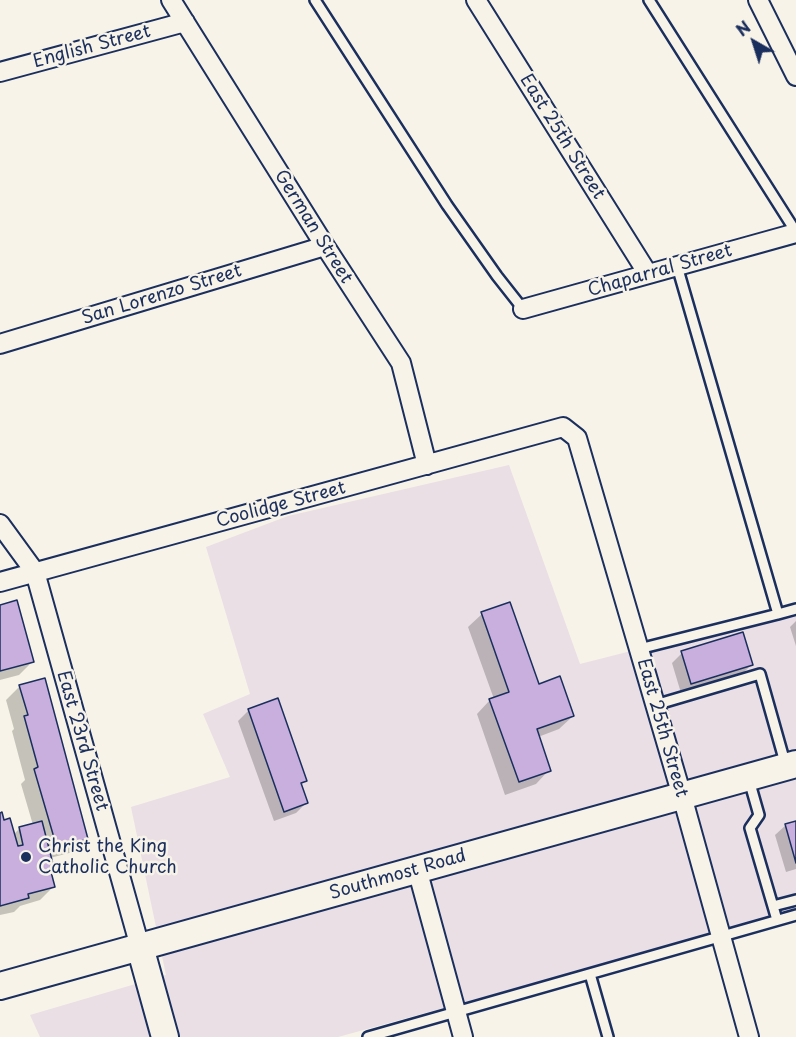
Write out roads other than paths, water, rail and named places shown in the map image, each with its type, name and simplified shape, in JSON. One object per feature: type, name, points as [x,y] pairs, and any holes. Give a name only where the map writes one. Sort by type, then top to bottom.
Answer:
[{"type":"main road","name":"Southmost Road","points":[[0,986],[791,765]]},
{"type":"main road","name":"East 23rd Street","points":[[140,947],[165,1037]]},
{"type":"street","name":"German Street","points":[[171,0],[401,363],[427,465]]},
{"type":"street","name":"East 25th Street","points":[[476,0],[648,274]]},
{"type":"street","points":[[758,0],[796,76]]},
{"type":"street","name":"English Street","points":[[0,72],[185,22]]},
{"type":"street","name":"Chaparral Street","points":[[523,309],[796,232]]},
{"type":"street","name":"San Lorenzo Street","points":[[0,344],[325,246]]},
{"type":"street","name":"East 25th Street","points":[[563,427],[577,438],[656,705],[749,1037]]},
{"type":"street","name":"Coolidge Street","points":[[0,582],[563,427]]},
{"type":"street","name":"East 23rd Street","points":[[0,524],[35,572],[140,947]]},
{"type":"street","points":[[417,869],[463,1037]]},
{"type":"lane","points":[[315,0],[447,206],[496,276],[523,309]]},
{"type":"lane","points":[[649,0],[796,232]]},
{"type":"lane","points":[[677,266],[778,614]]},
{"type":"lane","points":[[639,649],[796,609]]},
{"type":"lane","points":[[656,705],[760,674],[791,765]]},
{"type":"lane","points":[[748,777],[759,815],[750,828],[777,920]]},
{"type":"lane","points":[[772,906],[796,900]]},
{"type":"lane","points":[[368,1037],[796,915]]},
{"type":"lane","points":[[590,974],[608,1037]]},
{"type":"place","name":"Christ the King Catholic Church","points":[[26,857]]}]
